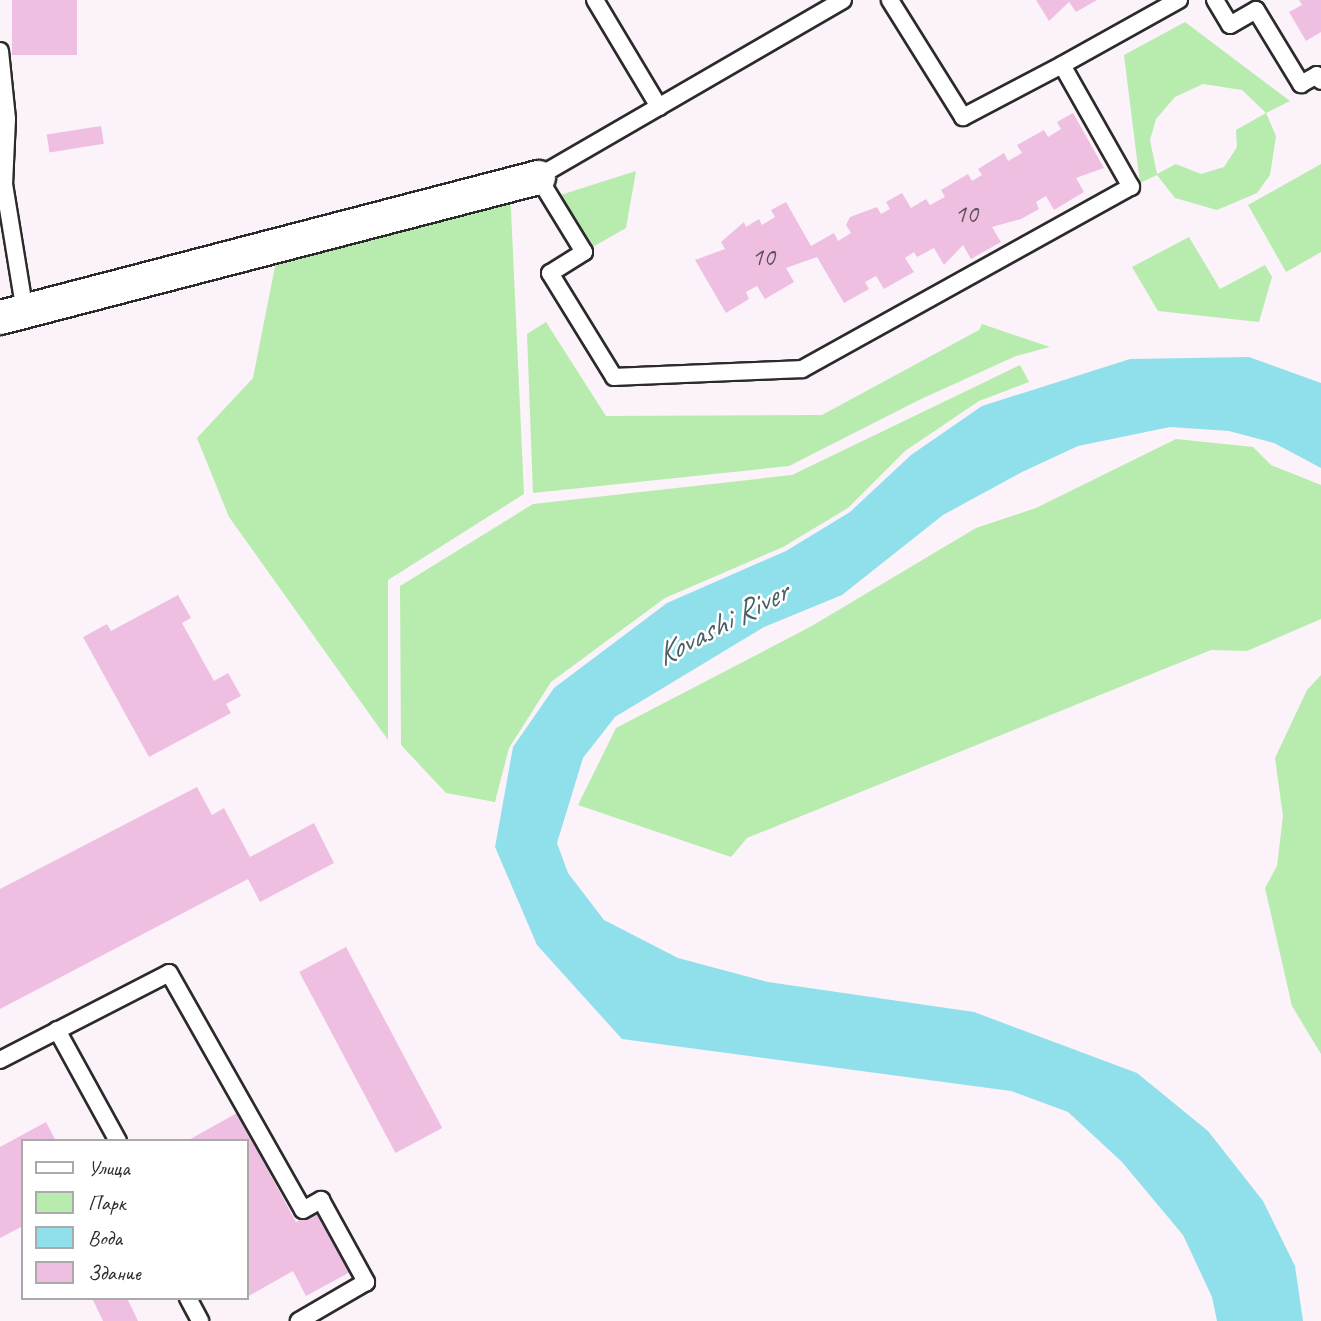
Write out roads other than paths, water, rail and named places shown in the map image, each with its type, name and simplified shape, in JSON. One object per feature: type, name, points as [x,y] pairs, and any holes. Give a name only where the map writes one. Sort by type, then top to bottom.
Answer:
[{"type":"street","points":[[13,315],[538,177]]},
{"type":"lane","points":[[595,0],[659,107]]},
{"type":"lane","points":[[841,0],[538,177],[584,252],[550,272],[614,377],[802,369],[1131,187],[1062,65]]},
{"type":"lane","points":[[890,0],[963,117],[1179,0]]},
{"type":"lane","points":[[1214,0],[1230,24],[1256,10],[1301,84],[1317,75],[1321,81]]},
{"type":"lane","points":[[0,51],[7,119],[4,184],[13,315]]},
{"type":"lane","points":[[0,1060],[169,973],[303,1210],[321,1200],[366,1283],[299,1321]]},
{"type":"lane","points":[[57,1030],[117,1139]]},
{"type":"lane","points":[[189,1300],[200,1321]]},
{"type":"water","name":"Kovashi River","points":[[1249,357],[1321,383],[1321,468],[1274,443],[1229,431],[1170,427],[1078,446],[1022,472],[943,515],[842,595],[764,627],[615,717],[583,758],[557,843],[568,873],[604,920],[678,958],[768,982],[974,1012],[1137,1073],[1208,1131],[1263,1201],[1295,1266],[1303,1321],[1217,1321],[1212,1297],[1183,1235],[1122,1162],[1068,1112],[1011,1091],[622,1039],[537,945],[495,847],[513,747],[554,688],[667,603],[786,551],[850,512],[911,455],[982,406],[1130,359]]}]
